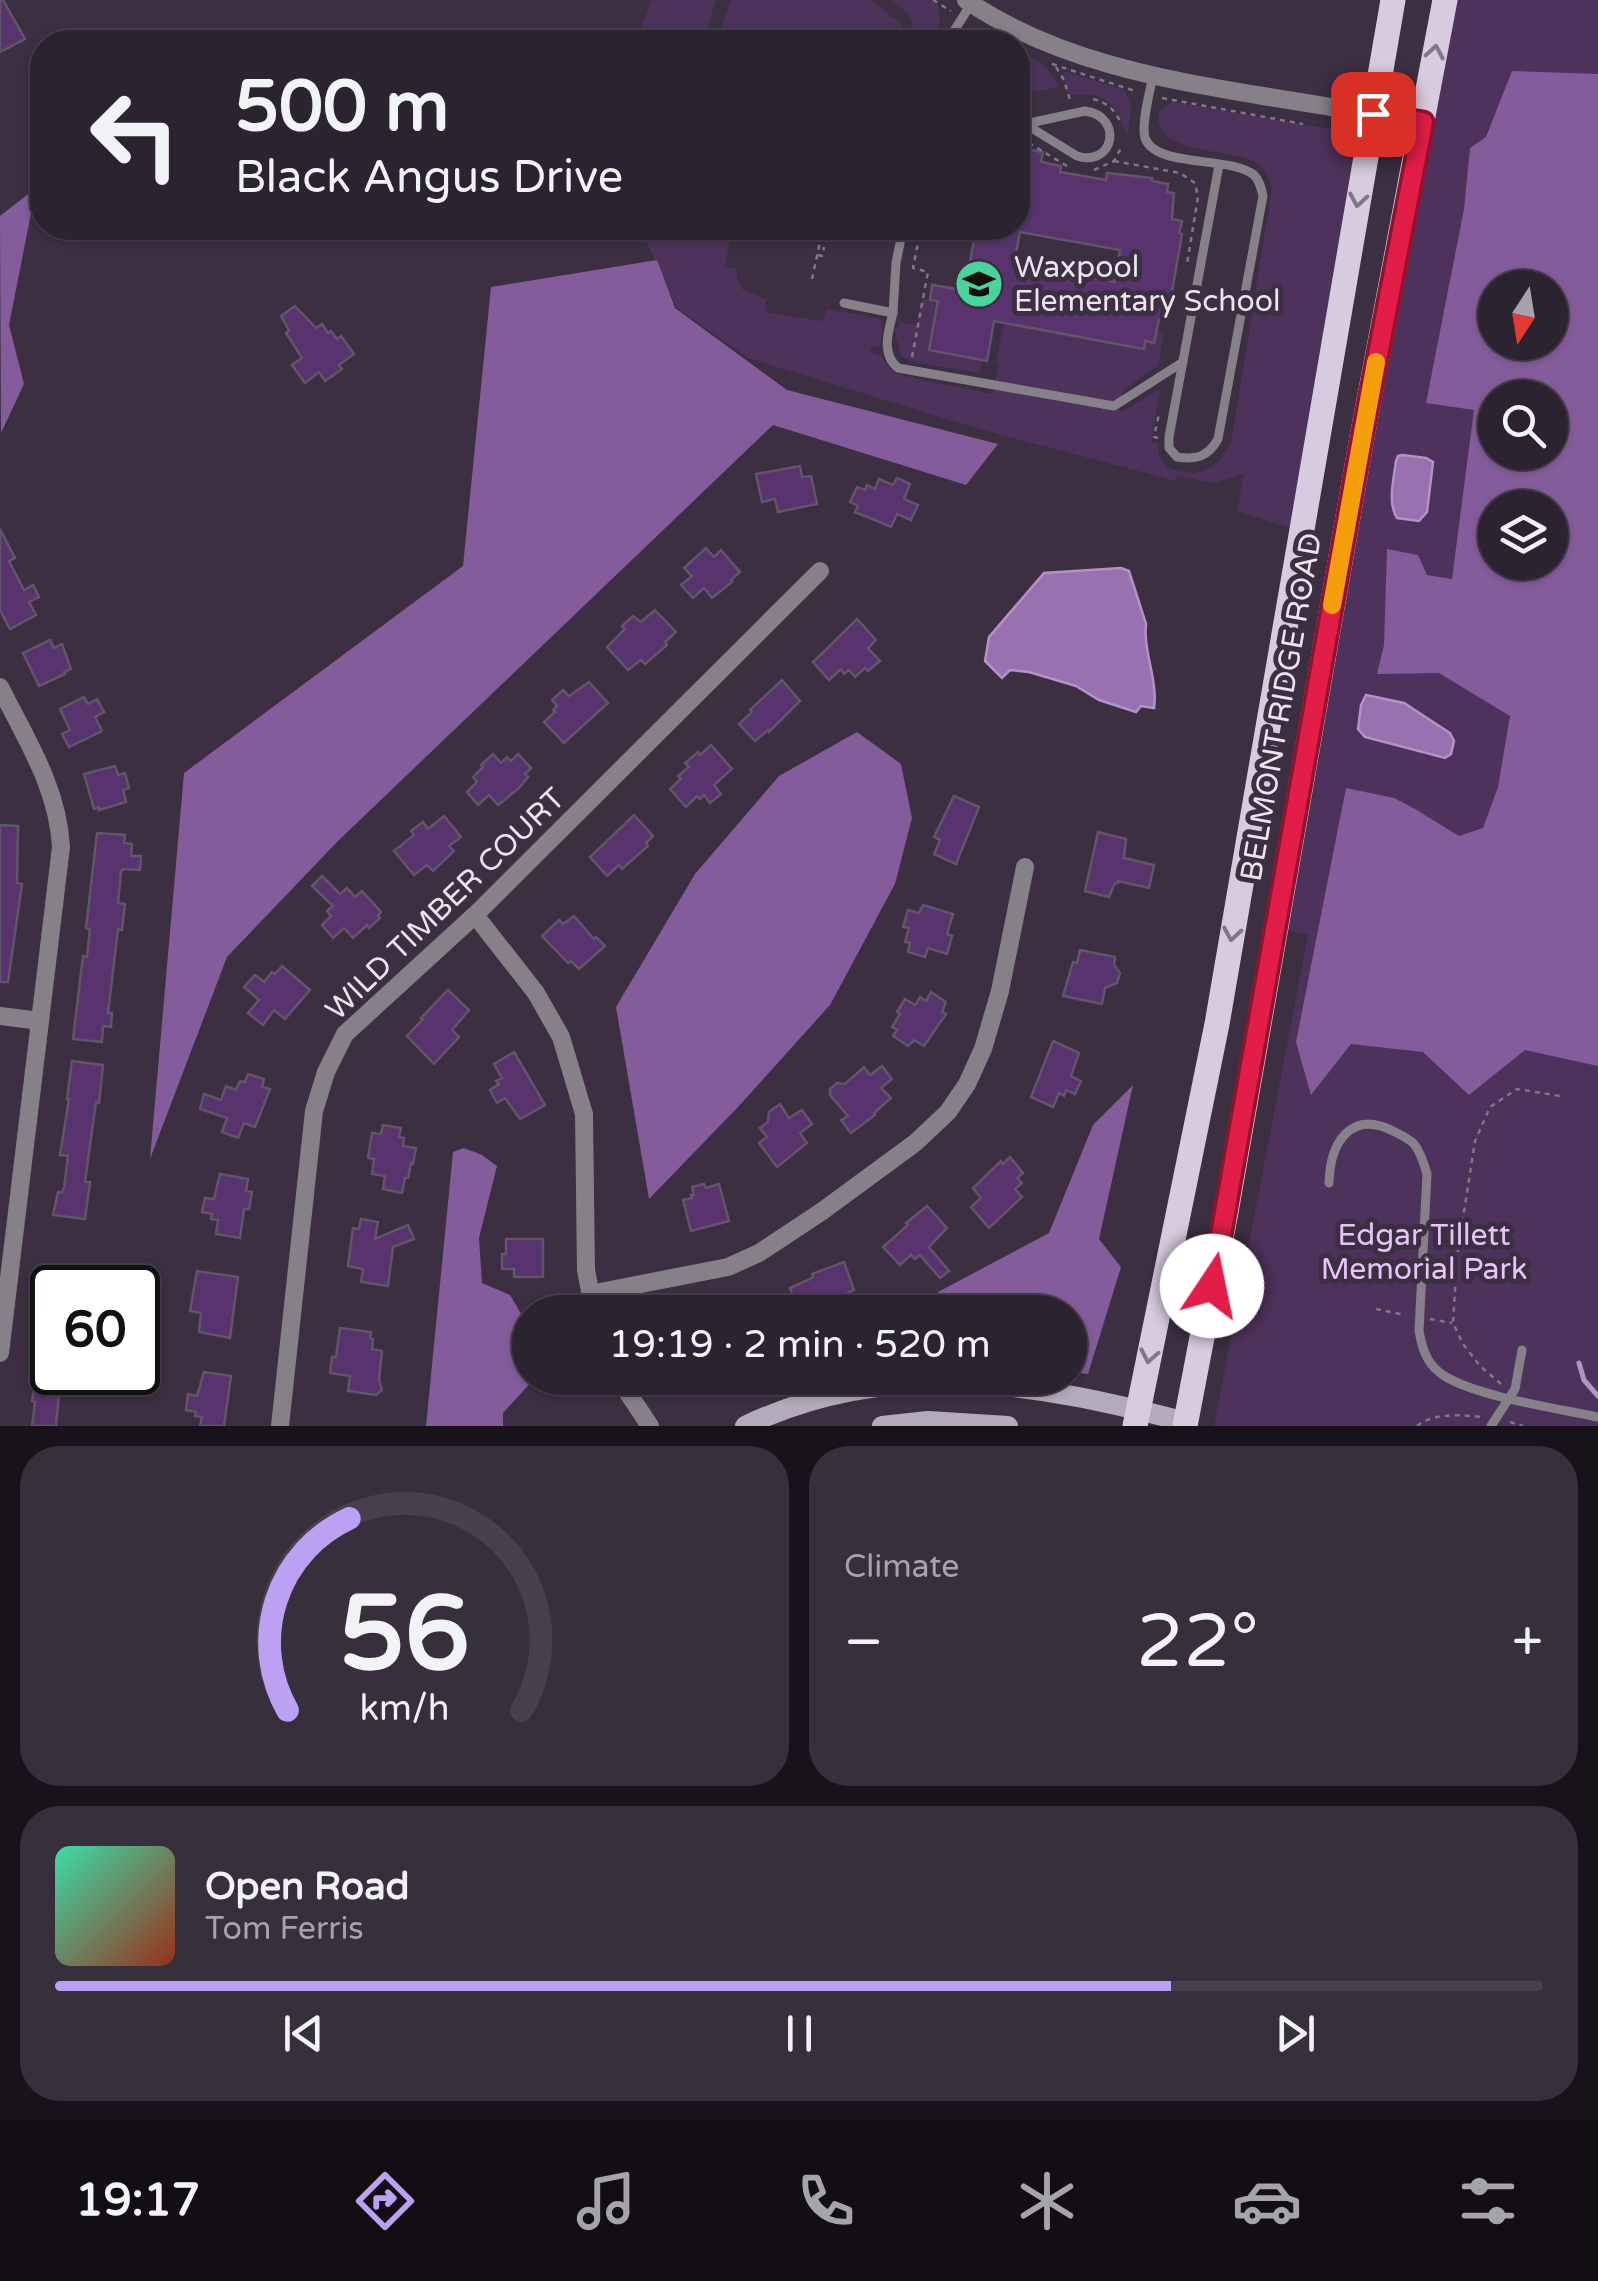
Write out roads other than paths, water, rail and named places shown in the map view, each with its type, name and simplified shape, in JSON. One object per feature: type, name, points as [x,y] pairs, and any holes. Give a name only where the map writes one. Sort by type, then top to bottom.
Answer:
[{"type":"main road","name":"BELMONT RIDGE ROAD","points":[[1136,1418],[1216,1024],[1393,0]]},
{"type":"main road","name":"BELMONT RIDGE ROAD","points":[[1189,1424],[1362,437],[1444,0]]},
{"type":"street","points":[[968,2],[1023,30]]},
{"type":"street","points":[[1030,34],[1102,63],[1152,76],[1423,122]]},
{"type":"street","name":"WILD TIMBER COURT","points":[[280,1426],[314,1111],[326,1072],[346,1034],[475,915],[820,570]]},
{"type":"street","points":[[0,687],[47,782],[60,823],[61,847],[0,1354]]},
{"type":"street","points":[[622,1295],[728,1267],[759,1253],[915,1143],[948,1112],[967,1084],[1000,991],[1024,867]]},
{"type":"street","points":[[475,915],[536,994],[561,1037],[584,1114],[586,1270],[591,1295]]},
{"type":"street","points":[[0,1016],[40,1021]]},
{"type":"street","points":[[745,1426],[822,1398],[864,1388],[924,1382],[1027,1387],[1136,1418],[1189,1424]]},
{"type":"street","points":[[629,1395],[650,1426]]},
{"type":"street","points":[[882,1426],[928,1422],[1008,1426]]},
{"type":"lane","points":[[953,30],[968,2]]},
{"type":"lane","points":[[1152,76],[1146,142],[1166,155],[1219,165],[1245,170],[1257,178],[1263,196],[1218,439],[1212,450],[1190,459],[1177,457],[1169,448],[1169,441],[1219,165]]},
{"type":"lane","points":[[1030,123],[1094,112],[1108,125],[1110,134],[1104,152],[1086,159],[1030,127]]},
{"type":"lane","points":[[901,240],[887,352],[898,368],[1114,406],[1183,362]]},
{"type":"lane","points":[[844,303],[893,312]]},
{"type":"lane","points":[[1329,1184],[1339,1140],[1359,1125],[1379,1124],[1411,1140],[1421,1154],[1427,1174],[1419,1331],[1426,1356],[1440,1374],[1458,1384],[1598,1417]]},
{"type":"lane","points":[[1493,1422],[1515,1389],[1522,1350]]},
{"type":"waterway","points":[[1579,1363],[1584,1380],[1598,1396]]},
{"type":"place","name":"Waxpool Elementary School","points":[[979,284]]},
{"type":"park label","name":"Edgar Tillett Memorial Park","points":[[1424,1252]]}]
